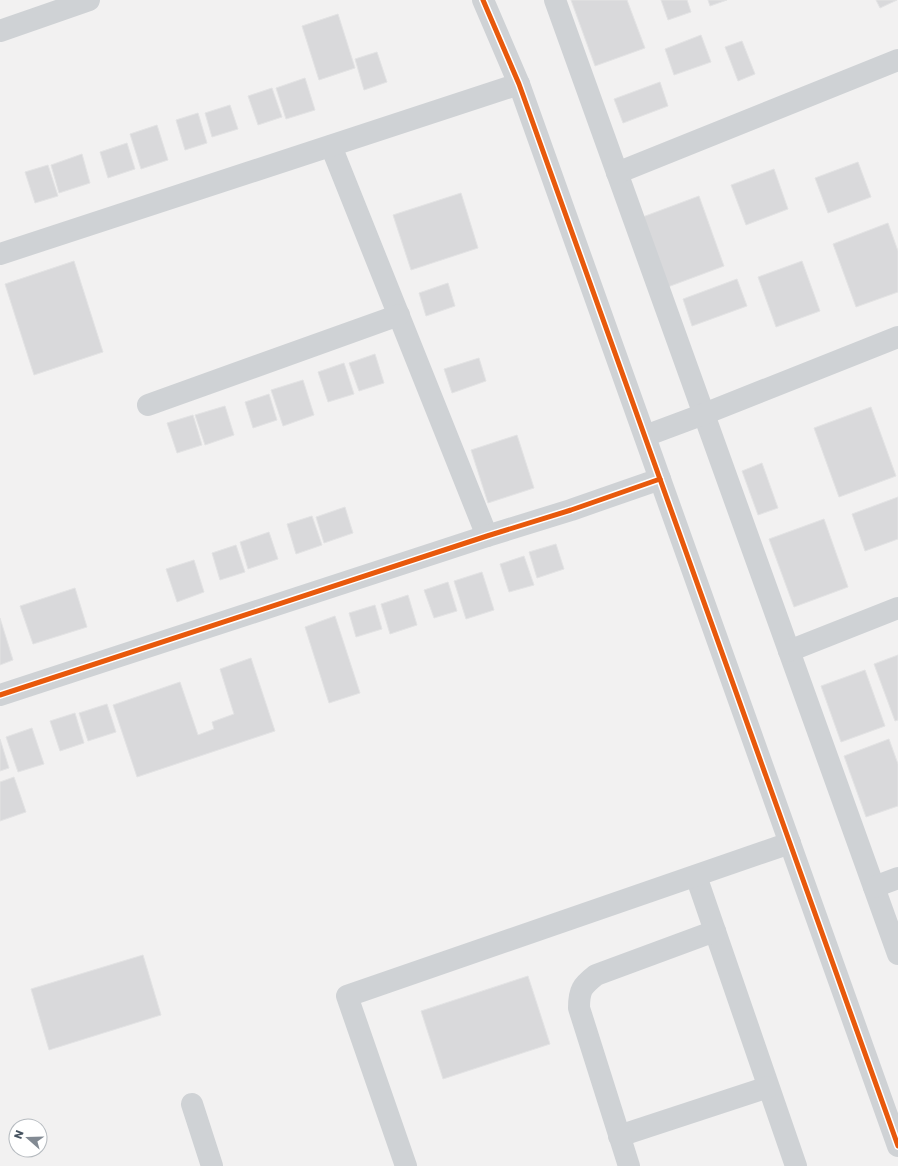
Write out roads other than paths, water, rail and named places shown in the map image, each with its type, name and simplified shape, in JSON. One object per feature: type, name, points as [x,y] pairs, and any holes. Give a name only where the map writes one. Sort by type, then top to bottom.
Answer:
[{"type":"street","points":[[0,31],[89,0]]},
{"type":"street","points":[[483,0],[519,84],[898,1146]]},
{"type":"street","points":[[555,0],[898,954]]},
{"type":"street","points":[[617,173],[898,60]]},
{"type":"street","points":[[0,254],[519,84]]},
{"type":"street","points":[[331,146],[487,536]]},
{"type":"street","points":[[148,405],[399,315]]},
{"type":"street","points":[[645,436],[898,337]]},
{"type":"street","points":[[0,695],[571,510],[660,479]]},
{"type":"street","points":[[789,651],[898,608]]},
{"type":"street","points":[[406,1166],[347,996],[790,843]]},
{"type":"street","points":[[696,876],[796,1166]]},
{"type":"street","points":[[874,887],[898,878]]},
{"type":"street","points":[[629,1166],[579,1008],[579,995],[584,984],[596,975],[715,931]]},
{"type":"street","points":[[619,1136],[768,1087]]},
{"type":"street","points":[[192,1104],[212,1166]]}]
